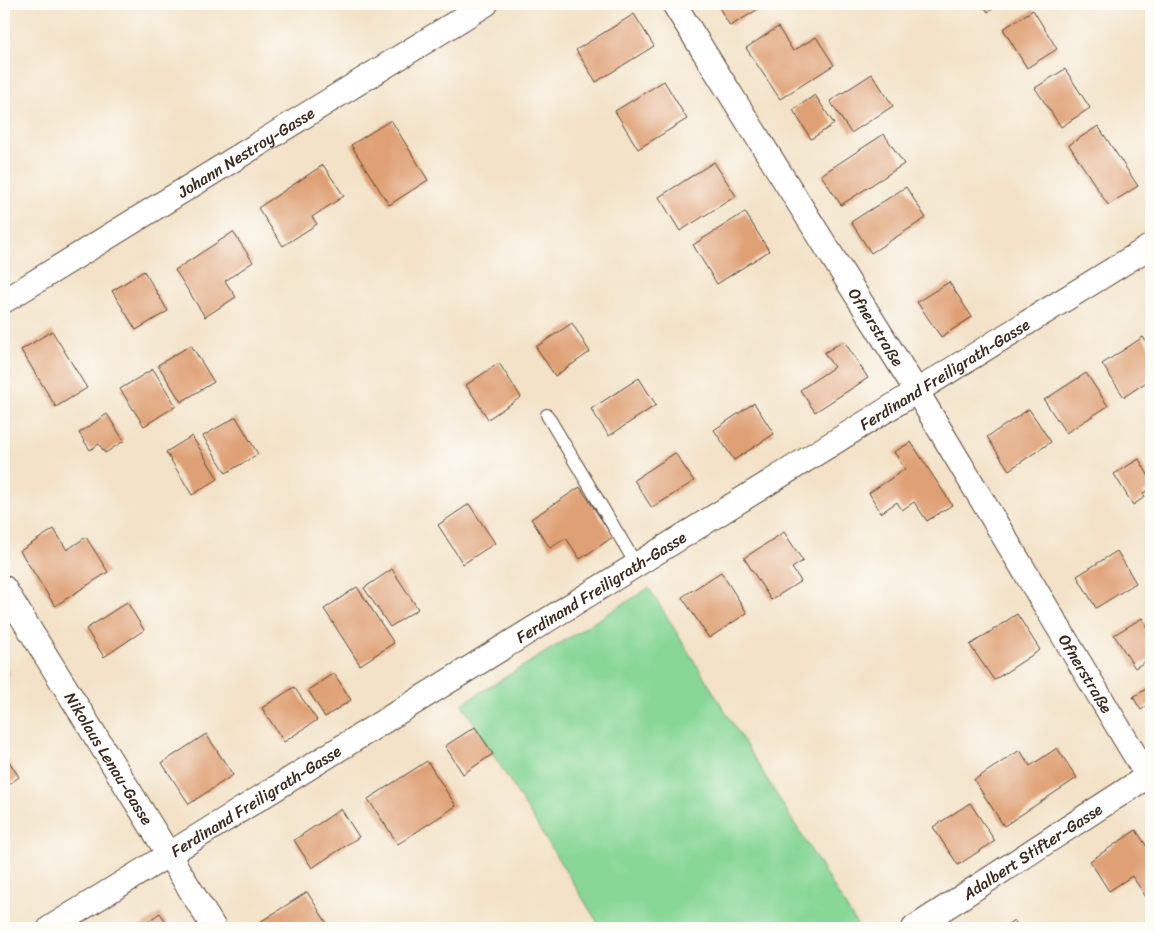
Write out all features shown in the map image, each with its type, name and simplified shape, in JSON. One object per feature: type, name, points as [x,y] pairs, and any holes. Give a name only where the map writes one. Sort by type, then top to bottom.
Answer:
[{"type":"street","name":"Johann Nestroy-Gasse","points":[[4,301],[486,4]]},
{"type":"street","name":"Ofnerstraße","points":[[674,4],[916,390],[1150,777]]},
{"type":"street","name":"Ferdinand Freiligrath-Gasse","points":[[50,928],[1151,246]]},
{"type":"street","name":"Nikolaus Lenau-Gasse","points":[[4,588],[214,928]]},
{"type":"street","name":"Adalbert Stifter-Gasse","points":[[914,928],[1150,777]]},
{"type":"lane","points":[[547,415],[636,564]]},
{"type":"green space","points":[[649,588],[859,928],[601,928],[462,704]]},
{"type":"building","points":[[717,4],[767,4],[730,26]]},
{"type":"building","points":[[982,4],[1000,4],[988,12]]},
{"type":"building","points":[[1033,10],[1057,49],[1027,68],[1003,29]]},
{"type":"building","points":[[634,14],[654,46],[596,82],[576,50]]},
{"type":"building","points":[[778,27],[793,51],[816,37],[834,65],[780,99],[746,48]]},
{"type":"building","points":[[1065,69],[1090,108],[1061,127],[1035,88]]},
{"type":"building","points":[[872,74],[893,106],[851,133],[830,101]]},
{"type":"building","points":[[664,81],[687,119],[638,149],[615,111]]},
{"type":"building","points":[[815,95],[834,124],[811,139],[793,110]]},
{"type":"building","points":[[391,120],[428,180],[389,205],[351,145]]},
{"type":"building","points":[[1098,126],[1138,186],[1108,205],[1069,145]]},
{"type":"building","points":[[884,134],[904,164],[841,205],[821,175]]},
{"type":"building","points":[[714,162],[736,196],[680,231],[659,197]]},
{"type":"building","points":[[323,165],[344,196],[312,217],[317,224],[283,246],[258,208]]},
{"type":"building","points":[[906,187],[926,218],[871,253],[851,222]]},
{"type":"building","points":[[745,212],[769,251],[717,284],[693,245]]},
{"type":"building","points":[[233,232],[253,262],[225,281],[236,297],[205,317],[175,270]]},
{"type":"building","points":[[144,271],[168,311],[136,330],[112,291]]},
{"type":"building","points":[[949,282],[972,317],[941,337],[917,302]]},
{"type":"building","points":[[572,323],[590,352],[555,376],[536,347]]},
{"type":"building","points":[[52,331],[87,388],[56,407],[21,350]]},
{"type":"building","points":[[1143,337],[1151,350],[1151,379],[1124,397],[1102,364]]},
{"type":"building","points":[[844,341],[868,378],[815,412],[800,390],[834,367],[824,353]]},
{"type":"building","points":[[191,345],[214,382],[181,402],[158,365]]},
{"type":"building","points":[[499,363],[521,397],[488,419],[466,385]]},
{"type":"building","points":[[153,369],[176,406],[144,426],[120,389]]},
{"type":"building","points":[[1086,373],[1108,406],[1066,433],[1044,400]]},
{"type":"building","points":[[639,378],[656,405],[609,436],[591,409]]},
{"type":"building","points":[[754,403],[774,434],[734,460],[714,430]]},
{"type":"building","points":[[1029,409],[1051,442],[1009,470],[987,437]]},
{"type":"building","points":[[107,414],[124,441],[105,453],[99,444],[90,450],[79,433]]},
{"type":"building","points":[[236,417],[258,454],[226,473],[203,436]]},
{"type":"building","points":[[192,436],[218,479],[192,495],[166,452]]},
{"type":"building","points":[[911,442],[952,505],[927,521],[914,502],[902,510],[897,502],[881,513],[869,493],[905,469],[894,452]]},
{"type":"building","points":[[675,453],[694,481],[652,508],[634,480]]},
{"type":"building","points":[[1139,459],[1151,480],[1151,489],[1143,493],[1145,497],[1133,505],[1114,474]]},
{"type":"building","points":[[580,487],[613,537],[580,559],[566,538],[550,548],[531,519]]},
{"type":"building","points":[[469,504],[495,543],[463,564],[438,525]]},
{"type":"building","points":[[54,529],[67,550],[86,537],[108,572],[55,606],[20,551]]},
{"type":"building","points":[[784,532],[803,561],[792,568],[801,581],[771,600],[744,558]]},
{"type":"building","points":[[1117,551],[1136,583],[1096,608],[1077,576]]},
{"type":"building","points":[[392,569],[418,609],[390,627],[364,588]]},
{"type":"building","points":[[721,572],[747,613],[709,638],[682,597]]},
{"type":"building","points":[[357,587],[394,643],[360,665],[324,609]]},
{"type":"building","points":[[127,602],[144,630],[104,657],[86,629]]},
{"type":"building","points":[[1017,614],[1040,650],[994,680],[970,645]]},
{"type":"building","points":[[1142,618],[1151,633],[1151,658],[1135,668],[1114,635]]},
{"type":"building","points":[[4,664],[10,674],[4,678]]},
{"type":"building","points":[[334,673],[351,700],[325,717],[308,690]]},
{"type":"building","points":[[1151,686],[1151,703],[1141,710],[1133,697]]},
{"type":"building","points":[[294,687],[317,720],[284,742],[262,708]]},
{"type":"building","points":[[475,727],[493,754],[463,774],[445,746]]},
{"type":"building","points":[[206,734],[233,775],[189,804],[162,763]]},
{"type":"building","points":[[1057,748],[1077,778],[1004,826],[974,780],[1020,750],[1030,766]]},
{"type":"building","points":[[8,760],[19,777],[4,788],[4,763]]},
{"type":"building","points":[[427,761],[456,806],[398,844],[368,799]]},
{"type":"building","points":[[970,803],[995,841],[958,865],[933,827]]},
{"type":"building","points":[[341,809],[359,837],[312,868],[294,840]]},
{"type":"building","points":[[1136,830],[1151,853],[1151,898],[1148,900],[1132,876],[1109,891],[1090,861]]},
{"type":"building","points":[[307,892],[330,928],[260,928],[257,924]]},
{"type":"building","points":[[160,913],[170,928],[138,928]]},
{"type":"building","points":[[1014,920],[1019,928],[1002,928]]}]
